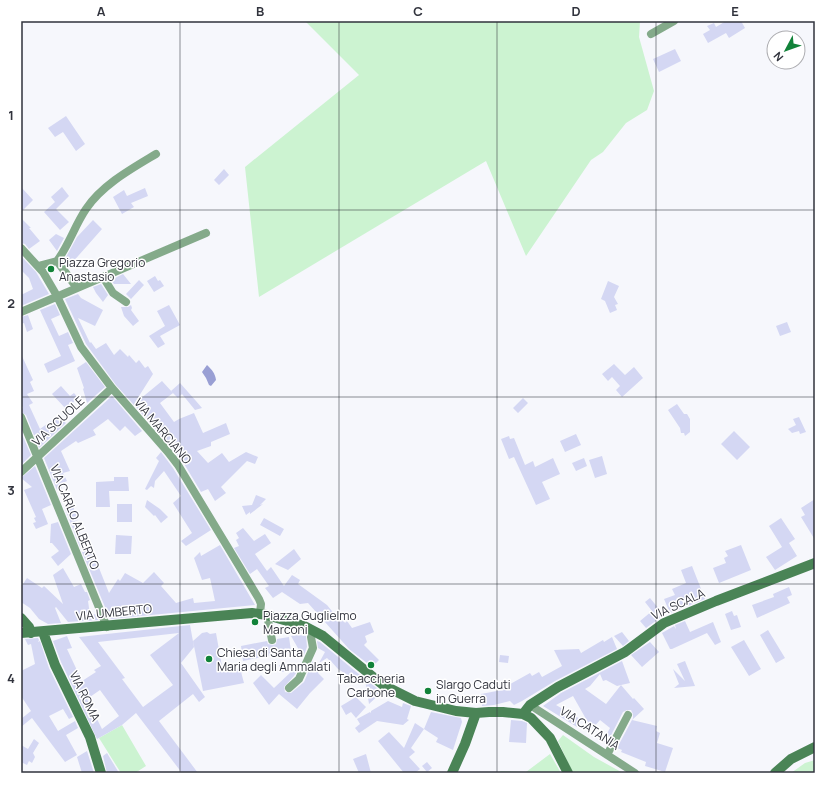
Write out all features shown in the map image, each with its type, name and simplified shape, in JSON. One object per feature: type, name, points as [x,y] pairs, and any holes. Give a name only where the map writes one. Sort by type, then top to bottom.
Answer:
[{"type":"street","points":[[651,34],[674,21]]},
{"type":"street","points":[[36,264],[59,258],[86,209],[96,196],[105,188],[156,154]]},
{"type":"street","points":[[21,312],[206,233]]},
{"type":"street","name":"VIA MARCIANO","points":[[21,248],[43,272],[57,296],[80,347],[112,388],[168,452],[190,483],[263,611],[272,640]]},
{"type":"street","points":[[59,258],[77,288]]},
{"type":"street","points":[[103,277],[114,293],[126,302]]},
{"type":"street","name":"VIA SCUOLE","points":[[21,472],[112,388]]},
{"type":"street","name":"VIA CARLO ALBERTO","points":[[21,417],[107,626]]},
{"type":"street","name":"VIA SCALA","points":[[523,714],[530,706],[558,687],[625,652],[664,623],[716,601],[815,563]]},
{"type":"street","name":"VIA UMBERTO","points":[[26,633],[263,611],[304,626],[313,631]]},
{"type":"street","points":[[21,618],[30,627],[26,633]]},
{"type":"street","points":[[289,688],[299,679],[313,648],[311,637],[313,631],[328,640],[383,684],[401,695],[415,701],[434,706],[476,713],[489,712],[523,714],[531,718],[545,731],[556,748],[568,773]]},
{"type":"street","name":"VIA ROMA","points":[[43,632],[55,665],[90,737],[101,773]]},
{"type":"street","name":"VIA CATANIA","points":[[530,706],[635,773]]},
{"type":"street","points":[[452,773],[465,744],[476,713]]},
{"type":"street","points":[[607,755],[628,715]]},
{"type":"street","points":[[775,773],[790,759],[812,749]]},
{"type":"street","points":[[783,773],[788,766],[812,749]]},
{"type":"green space","points":[[305,21],[640,21],[639,37],[654,91],[647,110],[626,123],[603,152],[591,160],[526,256],[486,161],[259,297],[245,167],[359,75]]},
{"type":"green space","points":[[122,725],[146,766],[135,773],[121,773],[99,738]]},
{"type":"green space","points":[[563,735],[594,757],[623,773],[573,773],[558,741]]},
{"type":"green space","points":[[550,754],[561,773],[497,773],[501,771],[526,772]]},
{"type":"green space","points":[[815,760],[815,773],[791,773],[805,763]]},
{"type":"water","points":[[207,365],[215,375],[216,380],[211,386],[202,372]]},
{"type":"building","points":[[726,21],[741,21],[745,28],[729,38],[726,33],[708,43],[703,34],[710,30],[707,26],[714,23],[716,27]]},
{"type":"building","points":[[675,49],[681,61],[659,72],[653,59]]},
{"type":"building","points":[[66,116],[85,144],[76,151],[63,132],[55,137],[48,128]]},
{"type":"building","points":[[224,169],[229,175],[219,185],[214,180]]},
{"type":"building","points":[[21,187],[33,200],[21,212]]},
{"type":"building","points":[[62,187],[69,196],[56,209],[69,222],[60,230],[44,212],[55,202],[51,197]]},
{"type":"building","points":[[145,188],[148,196],[131,203],[134,207],[122,214],[113,197],[124,190],[127,196]]},
{"type":"building","points":[[21,218],[31,228],[29,228],[40,241],[29,249],[25,244],[21,243]]},
{"type":"building","points":[[93,220],[102,229],[71,264],[65,259],[77,237]]},
{"type":"building","points":[[56,234],[64,238],[57,251],[49,240]]},
{"type":"building","points":[[21,256],[36,272],[49,294],[21,306],[21,295],[33,289],[29,278],[21,270]]},
{"type":"building","points":[[123,274],[131,284],[114,284],[111,280]]},
{"type":"building","points":[[155,276],[164,286],[154,292],[147,281]]},
{"type":"building","points":[[139,280],[144,285],[131,299],[126,294]]},
{"type":"building","points":[[608,281],[619,286],[614,297],[618,304],[615,305],[617,310],[610,313],[605,301],[601,299]]},
{"type":"building","points":[[101,284],[108,295],[103,302],[93,287]]},
{"type":"building","points":[[78,294],[81,298],[103,310],[95,326],[78,318],[90,343],[91,342],[96,349],[106,343],[114,355],[120,349],[128,357],[129,355],[136,363],[139,360],[145,368],[148,366],[153,374],[134,404],[162,381],[173,393],[160,403],[174,422],[194,413],[203,433],[226,423],[230,434],[211,442],[211,446],[197,451],[208,463],[222,453],[229,462],[246,452],[258,457],[255,464],[247,461],[221,487],[226,493],[215,501],[208,489],[201,492],[183,462],[169,444],[116,385],[86,344],[65,299]]},
{"type":"building","points":[[55,304],[60,315],[51,319],[59,336],[68,332],[73,343],[68,345],[75,361],[48,373],[44,364],[61,356],[40,310]]},
{"type":"building","points":[[131,305],[131,310],[139,321],[133,326],[124,316],[121,307],[128,307]]},
{"type":"building","points":[[169,305],[180,325],[160,336],[165,344],[158,348],[149,336],[165,326],[157,311]]},
{"type":"building","points":[[28,315],[33,329],[27,332],[24,323],[21,324],[21,317]]},
{"type":"building","points":[[787,322],[791,332],[780,336],[776,326]]},
{"type":"building","points":[[21,354],[33,380],[30,382],[34,391],[27,394],[33,403],[29,405],[40,429],[58,416],[66,423],[39,448],[26,415],[21,412],[21,409],[23,408],[21,404]]},
{"type":"building","points":[[86,362],[105,387],[87,403],[84,388],[77,368]]},
{"type":"building","points":[[614,364],[625,375],[634,367],[643,378],[622,397],[616,390],[620,386],[612,377],[608,381],[602,374]]},
{"type":"building","points":[[180,383],[202,408],[195,410],[182,394],[178,398],[171,391]]},
{"type":"building","points":[[61,386],[70,396],[74,393],[78,398],[66,409],[52,394]]},
{"type":"building","points":[[112,396],[142,431],[135,436],[125,426],[120,431],[108,419],[93,430],[96,435],[78,443],[76,441],[61,451],[70,471],[63,473],[67,481],[60,484],[62,488],[57,490],[44,458]]},
{"type":"building","points":[[523,398],[528,403],[518,413],[513,408]]},
{"type":"building","points":[[677,404],[684,414],[687,414],[690,419],[690,432],[685,436],[684,433],[681,433],[680,428],[668,410]]},
{"type":"building","points":[[799,417],[806,432],[800,434],[799,431],[792,433],[788,429],[796,425],[793,419]]},
{"type":"building","points":[[734,431],[750,447],[737,460],[721,444]]},
{"type":"building","points":[[21,432],[31,455],[21,465]]},
{"type":"building","points":[[576,434],[581,445],[565,452],[560,441]]},
{"type":"building","points":[[509,436],[510,439],[514,438],[525,465],[533,461],[535,467],[553,458],[560,474],[542,482],[550,499],[536,505],[514,457],[509,459],[501,439]]},
{"type":"building","points":[[161,452],[173,468],[211,530],[186,546],[181,541],[192,533],[173,503],[181,496],[164,471],[155,481],[154,488],[151,486],[147,490],[145,489],[159,461],[156,458]]},
{"type":"building","points":[[602,456],[607,474],[595,478],[589,460]]},
{"type":"building","points":[[584,458],[587,466],[576,471],[572,463]]},
{"type":"building","points":[[35,466],[51,505],[42,509],[48,524],[36,529],[33,523],[36,522],[34,518],[36,517],[24,490],[32,487],[21,478]]},
{"type":"building","points":[[114,477],[128,477],[129,491],[109,491],[110,507],[96,507],[96,482],[114,481]]},
{"type":"building","points":[[256,495],[266,499],[260,505],[263,504],[250,514],[250,512],[246,515],[242,506],[252,505]]},
{"type":"building","points":[[815,499],[815,540],[801,517],[805,515],[801,508]]},
{"type":"building","points":[[147,500],[168,517],[161,523],[155,515],[154,516],[145,507]]},
{"type":"building","points":[[72,503],[78,520],[75,521],[84,543],[80,547],[64,506]]},
{"type":"building","points":[[117,504],[132,504],[132,522],[117,522]]},
{"type":"building","points":[[264,518],[284,529],[280,536],[260,525]]},
{"type":"building","points":[[781,518],[795,539],[789,543],[797,556],[775,570],[766,557],[782,547],[769,526]]},
{"type":"building","points":[[58,522],[71,554],[58,566],[51,557],[59,551],[52,543],[50,543],[51,524]]},
{"type":"building","points":[[243,528],[254,541],[265,534],[271,543],[255,554],[267,571],[271,567],[284,586],[292,575],[300,580],[298,584],[327,605],[336,616],[340,615],[345,623],[347,621],[352,628],[370,622],[374,632],[365,636],[367,642],[364,645],[379,660],[372,667],[349,649],[308,603],[300,604],[282,592],[273,598],[265,588],[269,586],[257,569],[250,574],[234,548],[239,546],[236,540],[239,538],[236,533]]},
{"type":"building","points":[[116,535],[132,536],[131,554],[115,554]]},
{"type":"building","points":[[220,545],[255,605],[110,619],[82,552],[91,548],[109,593],[118,579],[120,581],[125,573],[143,583],[154,572],[164,583],[161,586],[176,603],[193,598],[194,603],[215,601],[210,578],[202,580],[194,558],[200,552],[201,556]]},
{"type":"building","points":[[741,545],[751,570],[719,583],[713,568],[726,563],[724,558],[728,556],[725,551]]},
{"type":"building","points":[[294,549],[301,559],[288,570],[275,564]]},
{"type":"building","points":[[692,566],[705,599],[670,613],[664,599],[675,595],[672,589],[686,583],[681,570]]},
{"type":"building","points":[[63,568],[74,587],[81,584],[85,592],[87,592],[90,600],[88,601],[90,615],[96,614],[98,620],[68,622],[56,607],[55,608],[61,623],[48,624],[39,619],[30,608],[21,602],[21,587],[27,578],[42,588],[44,586],[63,604],[53,575]]},
{"type":"building","points":[[789,587],[792,595],[787,597],[790,603],[757,618],[752,605],[774,597],[773,594]]},
{"type":"building","points":[[650,598],[664,615],[646,628],[640,621],[652,611],[645,602]]},
{"type":"building","points":[[732,611],[734,616],[737,615],[741,627],[731,630],[725,614]]},
{"type":"building","points":[[685,621],[690,632],[713,622],[721,642],[715,645],[707,633],[670,649],[662,633],[674,626],[676,629],[675,625]]},
{"type":"building","points":[[190,625],[194,647],[181,663],[205,697],[199,702],[193,694],[159,721],[198,773],[182,773],[136,713],[122,725],[97,739],[61,662],[53,641],[67,636],[72,648],[67,649],[82,681],[96,672],[94,670],[101,666],[79,637]],"holes":[[[179,633],[150,655],[173,685],[143,707],[122,679],[125,678],[98,642]],[[100,690],[119,716],[102,729],[87,699]]]},
{"type":"building","points":[[768,630],[785,658],[776,663],[760,635]]},
{"type":"building","points":[[207,632],[210,634],[216,633],[223,672],[240,668],[244,683],[203,691],[193,641],[202,633]]},
{"type":"building","points":[[622,632],[629,641],[623,646],[614,636]]},
{"type":"building","points":[[291,636],[306,636],[307,647],[303,657]]},
{"type":"building","points":[[289,637],[291,651],[243,661],[241,646],[267,641],[268,644],[273,645],[276,644],[277,639]]},
{"type":"building","points":[[612,637],[617,649],[555,681],[522,701],[514,705],[510,701],[482,706],[481,694],[502,690],[501,689],[530,673],[532,676],[539,672],[542,677],[562,666],[554,650],[579,649],[581,653],[603,640],[604,642]]},
{"type":"building","points":[[38,638],[38,642],[40,641],[49,668],[73,717],[69,719],[63,709],[49,716],[58,731],[75,721],[78,728],[66,735],[77,755],[65,762],[32,718],[21,727],[21,719],[31,711],[21,696],[21,671],[35,664],[31,644],[28,645],[25,639]]},
{"type":"building","points":[[744,640],[761,669],[749,676],[731,647]]},
{"type":"building","points":[[317,641],[360,675],[355,679],[351,674],[349,676],[338,669],[327,658],[319,663],[325,652],[318,648]]},
{"type":"building","points":[[650,642],[659,652],[642,667],[631,655]]},
{"type":"building","points":[[500,655],[509,656],[508,663],[499,662]]},
{"type":"building","points":[[313,661],[312,666],[319,670],[318,673],[324,679],[297,709],[279,694],[269,705],[253,683],[261,675],[274,688],[292,671],[296,673],[284,687],[285,692],[291,693],[304,682]]},
{"type":"building","points":[[622,661],[630,683],[621,685],[644,709],[632,720],[657,726],[656,731],[660,733],[657,743],[673,748],[665,772],[645,766],[646,762],[621,752],[622,750],[617,748],[633,718],[631,710],[623,712],[607,743],[603,741],[610,728],[600,720],[593,728],[590,726],[573,696],[556,705],[582,720],[577,727],[543,706],[561,693]],"holes":[[[600,674],[603,681],[606,680],[617,686],[621,685],[606,704],[585,689],[590,686]]]},
{"type":"building","points":[[685,661],[695,686],[674,688],[679,684],[673,669],[685,681],[677,664]]},
{"type":"building","points":[[292,664],[292,671],[279,672],[279,665]]},
{"type":"building","points":[[365,679],[382,692],[369,704],[366,685]]},
{"type":"building","points":[[356,697],[366,707],[356,718],[351,712],[346,715],[341,706]]},
{"type":"building","points":[[388,701],[402,707],[403,703],[411,706],[407,719],[409,720],[403,725],[377,721],[359,733],[355,728],[360,724],[357,719],[370,712],[371,713],[371,711]]},
{"type":"building","points":[[431,712],[461,718],[462,722],[453,750],[436,742],[438,738],[424,729]]},
{"type":"building","points":[[511,720],[527,723],[526,743],[509,742]]},
{"type":"building","points":[[415,723],[424,729],[411,748],[415,752],[409,757],[420,769],[415,773],[404,773],[378,741],[389,732],[404,748]]},
{"type":"building","points":[[34,739],[39,743],[33,753],[35,757],[32,763],[29,761],[27,765],[21,762],[21,745],[28,749]]},
{"type":"building","points":[[87,751],[94,773],[82,773],[77,757]]},
{"type":"building","points":[[107,753],[119,773],[107,773],[103,756]]},
{"type":"building","points":[[366,754],[371,773],[359,773],[353,759]]},
{"type":"building","points":[[427,762],[432,768],[427,772],[422,766]]},
{"type":"place","name":"Piazza Gregorio Anastasio","points":[[51,269]]},
{"type":"place","name":"Piazza Guglielmo Marconi","points":[[255,622]]},
{"type":"place","name":"Chiesa di Santa Maria degli Ammalati","points":[[209,659]]},
{"type":"place","name":"Tabaccheria Carbone","points":[[371,665]]},
{"type":"place","name":"Slargo Caduti in Guerra","points":[[428,691]]}]
